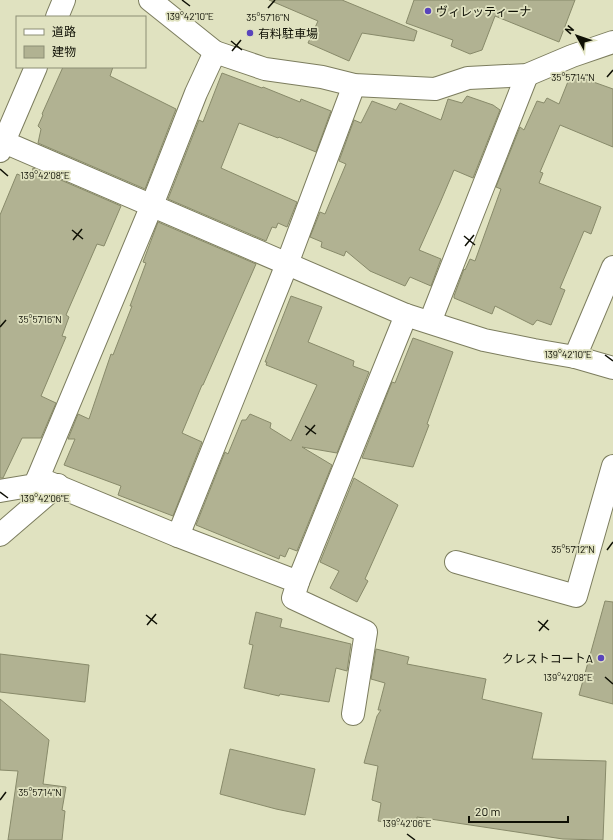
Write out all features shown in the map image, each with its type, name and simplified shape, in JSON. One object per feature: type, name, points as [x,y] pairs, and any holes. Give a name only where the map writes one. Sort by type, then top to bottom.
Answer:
[{"type":"street","points":[[57,16],[64,0]]},
{"type":"street","points":[[150,0],[215,52],[265,69],[322,77],[354,85],[435,89],[468,78],[526,76],[572,56],[613,42]]},
{"type":"street","points":[[0,491],[35,485],[152,205],[196,93],[215,52]]},
{"type":"street","points":[[36,68],[2,146],[152,205],[406,315],[484,340],[575,357],[613,368]]},
{"type":"street","points":[[430,322],[526,76]]},
{"type":"street","points":[[178,536],[286,264],[354,85]]},
{"type":"street","points":[[575,357],[613,267]]},
{"type":"street","points":[[354,714],[366,632],[293,598],[298,582],[406,315]]},
{"type":"street","points":[[456,562],[576,596],[613,466]]},
{"type":"street","points":[[38,478],[178,536],[298,582]]},
{"type":"street","points":[[0,535],[58,486]]},
{"type":"building","points":[[269,0],[342,0],[417,31],[414,41],[362,33],[349,61],[308,43],[318,21]]},
{"type":"building","points":[[414,0],[575,0],[559,42],[495,16],[482,50],[470,54],[451,46],[453,40],[406,23]]},
{"type":"building","points":[[63,68],[113,68],[110,76],[176,109],[145,189],[38,143],[41,129],[38,126],[43,115],[42,114]]},
{"type":"building","points":[[222,73],[300,102],[301,99],[331,111],[316,152],[239,123],[221,168],[297,202],[287,227],[278,223],[276,228],[272,227],[266,241],[168,199],[199,120],[203,122]]},
{"type":"building","points":[[571,74],[613,89],[613,147],[560,125],[540,172],[543,173],[539,183],[601,207],[591,234],[584,231],[560,288],[565,290],[551,325],[537,320],[533,325],[495,306],[492,314],[454,298],[454,296],[464,269],[465,270],[470,259],[475,261],[501,189],[496,187],[520,127],[524,130],[537,101],[544,103],[547,98],[559,104]]},
{"type":"building","points":[[467,96],[493,105],[500,110],[473,178],[454,170],[419,250],[441,259],[431,286],[410,277],[405,286],[370,271],[346,251],[344,256],[321,247],[322,242],[310,237],[320,212],[325,214],[346,164],[339,161],[354,120],[361,123],[372,101],[396,110],[400,103],[441,120],[448,99],[462,103]]},
{"type":"building","points":[[33,168],[121,206],[104,246],[97,244],[66,315],[69,317],[62,336],[66,337],[41,396],[56,403],[41,438],[22,438],[3,478],[0,478],[0,215],[17,174],[31,179]]},
{"type":"building","points":[[158,222],[256,264],[182,433],[202,442],[173,516],[118,495],[121,486],[64,465],[75,439],[68,439],[78,414],[89,419],[111,354],[113,355],[132,306],[130,306],[146,263],[143,262]]},
{"type":"building","points":[[291,296],[322,307],[308,342],[354,361],[353,366],[369,372],[337,453],[302,447],[332,465],[297,551],[289,548],[285,557],[280,555],[279,559],[196,525],[225,452],[228,454],[242,420],[246,420],[250,414],[271,423],[270,428],[291,441],[317,385],[266,365],[267,362],[265,362]]},
{"type":"building","points":[[413,338],[453,352],[427,424],[429,425],[413,467],[362,458],[392,382],[395,383]]},
{"type":"building","points":[[354,478],[398,505],[365,579],[368,581],[357,602],[330,588],[339,571],[320,562]]},
{"type":"building","name":"クレストコートA","points":[[605,601],[613,602],[613,704],[579,695]]},
{"type":"building","points":[[256,612],[282,619],[280,627],[351,644],[347,671],[336,668],[329,702],[280,694],[279,696],[244,688],[253,645],[249,644]]},
{"type":"building","points":[[376,649],[409,657],[407,664],[486,679],[482,699],[542,713],[532,759],[606,761],[603,840],[563,839],[417,817],[416,827],[378,821],[381,803],[372,800],[378,766],[364,763],[377,716],[381,710],[378,710],[385,683],[371,679]]},
{"type":"building","points":[[0,654],[89,665],[85,702],[0,692]]},
{"type":"building","points":[[0,699],[49,740],[43,784],[66,787],[62,810],[65,811],[62,840],[8,840],[18,771],[0,770]]},
{"type":"building","points":[[230,749],[315,769],[305,815],[220,794]]},
{"type":"place","name":"ヴィレッティーナ","points":[[428,11]]},
{"type":"place","name":"有料駐車場","points":[[250,33]]},
{"type":"place","name":"クレストコートA","points":[[601,658]]}]
